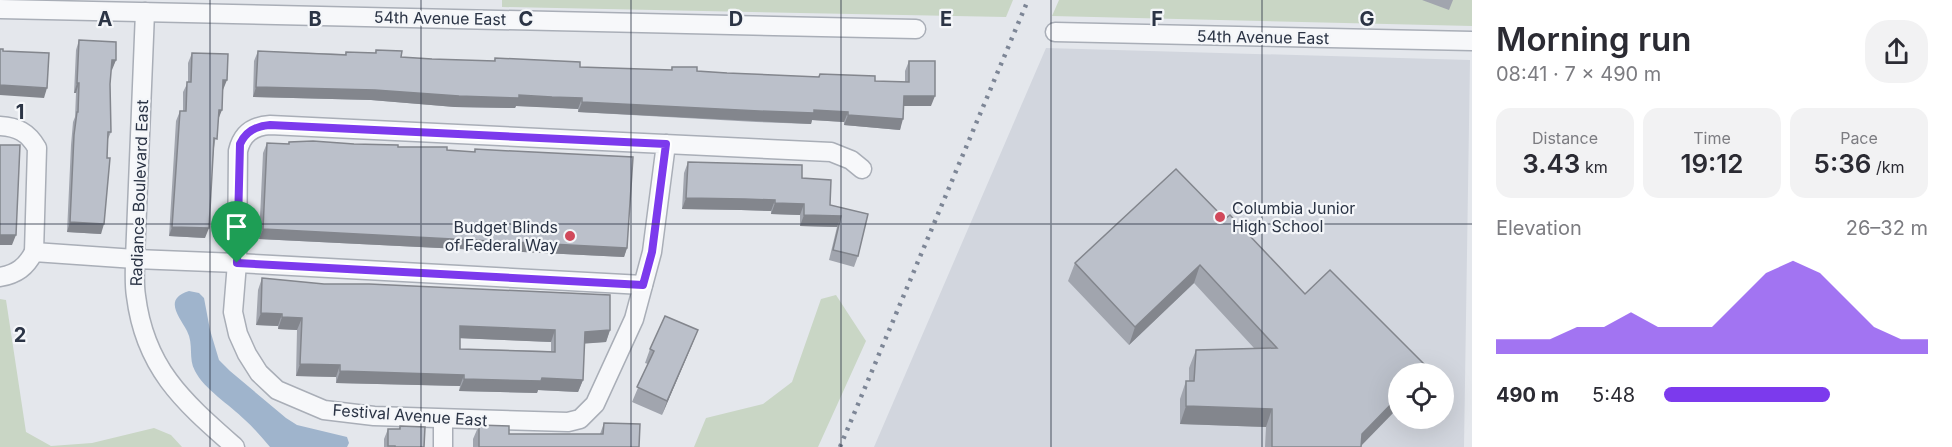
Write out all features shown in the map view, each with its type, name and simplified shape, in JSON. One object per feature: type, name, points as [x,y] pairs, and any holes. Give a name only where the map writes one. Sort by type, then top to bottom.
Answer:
[{"type":"street","name":"54th Avenue East","points":[[0,9],[19,5],[145,12],[916,29]]},
{"type":"street","name":"Radiance Boulevard East","points":[[145,12],[135,259],[136,296],[143,329],[153,358],[176,392],[235,447]]},
{"type":"street","name":"54th Avenue East","points":[[1054,32],[1472,41]]},
{"type":"street","name":"Festival Avenue East","points":[[643,285],[634,319],[595,404],[580,419],[568,422],[443,419],[374,416],[324,410],[277,390],[259,373],[238,334],[233,312],[237,263],[238,151],[243,136],[260,126],[270,125],[666,144]]},
{"type":"street","points":[[0,126],[22,130],[36,148],[38,157],[34,252],[25,267],[0,277]]},
{"type":"street","points":[[34,252],[643,285],[652,252],[666,144],[831,152],[851,160],[862,169]]},
{"type":"street","points":[[443,419],[443,447]]},
{"type":"shaded area","name":"Columbia Junior High School","points":[[1046,48],[1470,60],[1464,447],[874,447]]},
{"type":"green space","points":[[502,0],[1013,0],[1006,17],[502,7]]},
{"type":"green space","points":[[1059,0],[1472,0],[1472,26],[1052,16]]},
{"type":"green space","points":[[836,295],[866,341],[818,447],[694,447],[706,418],[763,404],[792,382],[821,299]]},
{"type":"green space","points":[[0,299],[6,300],[26,432],[51,446],[92,443],[154,428],[171,435],[182,447],[0,447]]},
{"type":"water","points":[[189,291],[199,293],[204,298],[219,360],[230,371],[286,418],[297,425],[347,437],[349,443],[347,447],[270,447],[248,423],[211,390],[199,378],[193,366],[189,336],[175,308],[175,303],[181,294]]},
{"type":"building","points":[[79,40],[116,42],[116,60],[112,60],[110,84],[111,132],[108,132],[107,158],[110,158],[104,224],[70,222],[74,135],[78,112]]},
{"type":"building","points":[[0,49],[49,53],[47,88],[0,85]]},
{"type":"building","points":[[376,50],[402,51],[401,57],[432,59],[495,61],[495,58],[580,62],[580,67],[672,70],[672,67],[697,67],[697,71],[819,77],[820,74],[875,76],[875,81],[909,82],[909,61],[935,61],[935,96],[904,96],[903,119],[814,110],[814,113],[582,102],[582,98],[519,95],[519,98],[459,96],[375,90],[256,87],[258,51],[346,55],[346,52],[376,53]]},
{"type":"building","points":[[192,53],[228,54],[227,80],[223,80],[222,110],[219,110],[217,139],[214,138],[209,228],[172,227],[180,111],[186,111],[187,82],[191,82]]},
{"type":"building","points":[[289,142],[398,145],[398,147],[447,147],[447,150],[475,152],[475,149],[633,157],[627,248],[263,229],[267,143],[289,144]]},
{"type":"building","points":[[0,145],[20,145],[16,235],[0,235]]},
{"type":"building","points":[[688,162],[802,165],[802,178],[831,180],[830,205],[868,214],[858,256],[833,250],[841,216],[804,215],[804,204],[775,203],[775,200],[686,198]]},
{"type":"building","points":[[1176,169],[1225,219],[1230,215],[1305,294],[1330,270],[1423,363],[1388,363],[1388,407],[1362,434],[1361,447],[1272,447],[1272,409],[1186,406],[1186,381],[1194,381],[1196,350],[1277,348],[1200,265],[1135,327],[1075,263]]},
{"type":"building","points":[[262,278],[324,284],[610,295],[610,330],[585,332],[583,380],[464,379],[464,375],[340,371],[340,365],[300,364],[302,318],[261,313]],"holes":[[[460,326],[555,330],[555,352],[460,349]]]},
{"type":"building","points":[[665,316],[698,330],[667,401],[637,387],[654,351],[650,349]]},
{"type":"building","points":[[604,423],[640,424],[639,447],[479,447],[479,425],[509,426],[509,434],[603,434]]},
{"type":"building","points":[[400,426],[425,427],[424,447],[388,446],[388,429],[400,429]]},
{"type":"railway","points":[[840,447],[1028,0]]},
{"type":"place","name":"Columbia Junior High School","points":[[1220,217]]},
{"type":"place","name":"Budget Blinds of Federal Way","points":[[570,236]]},
{"type":"route","points":[[260,126],[666,144],[652,252],[643,285],[237,263],[238,151],[243,136],[260,126]]}]
